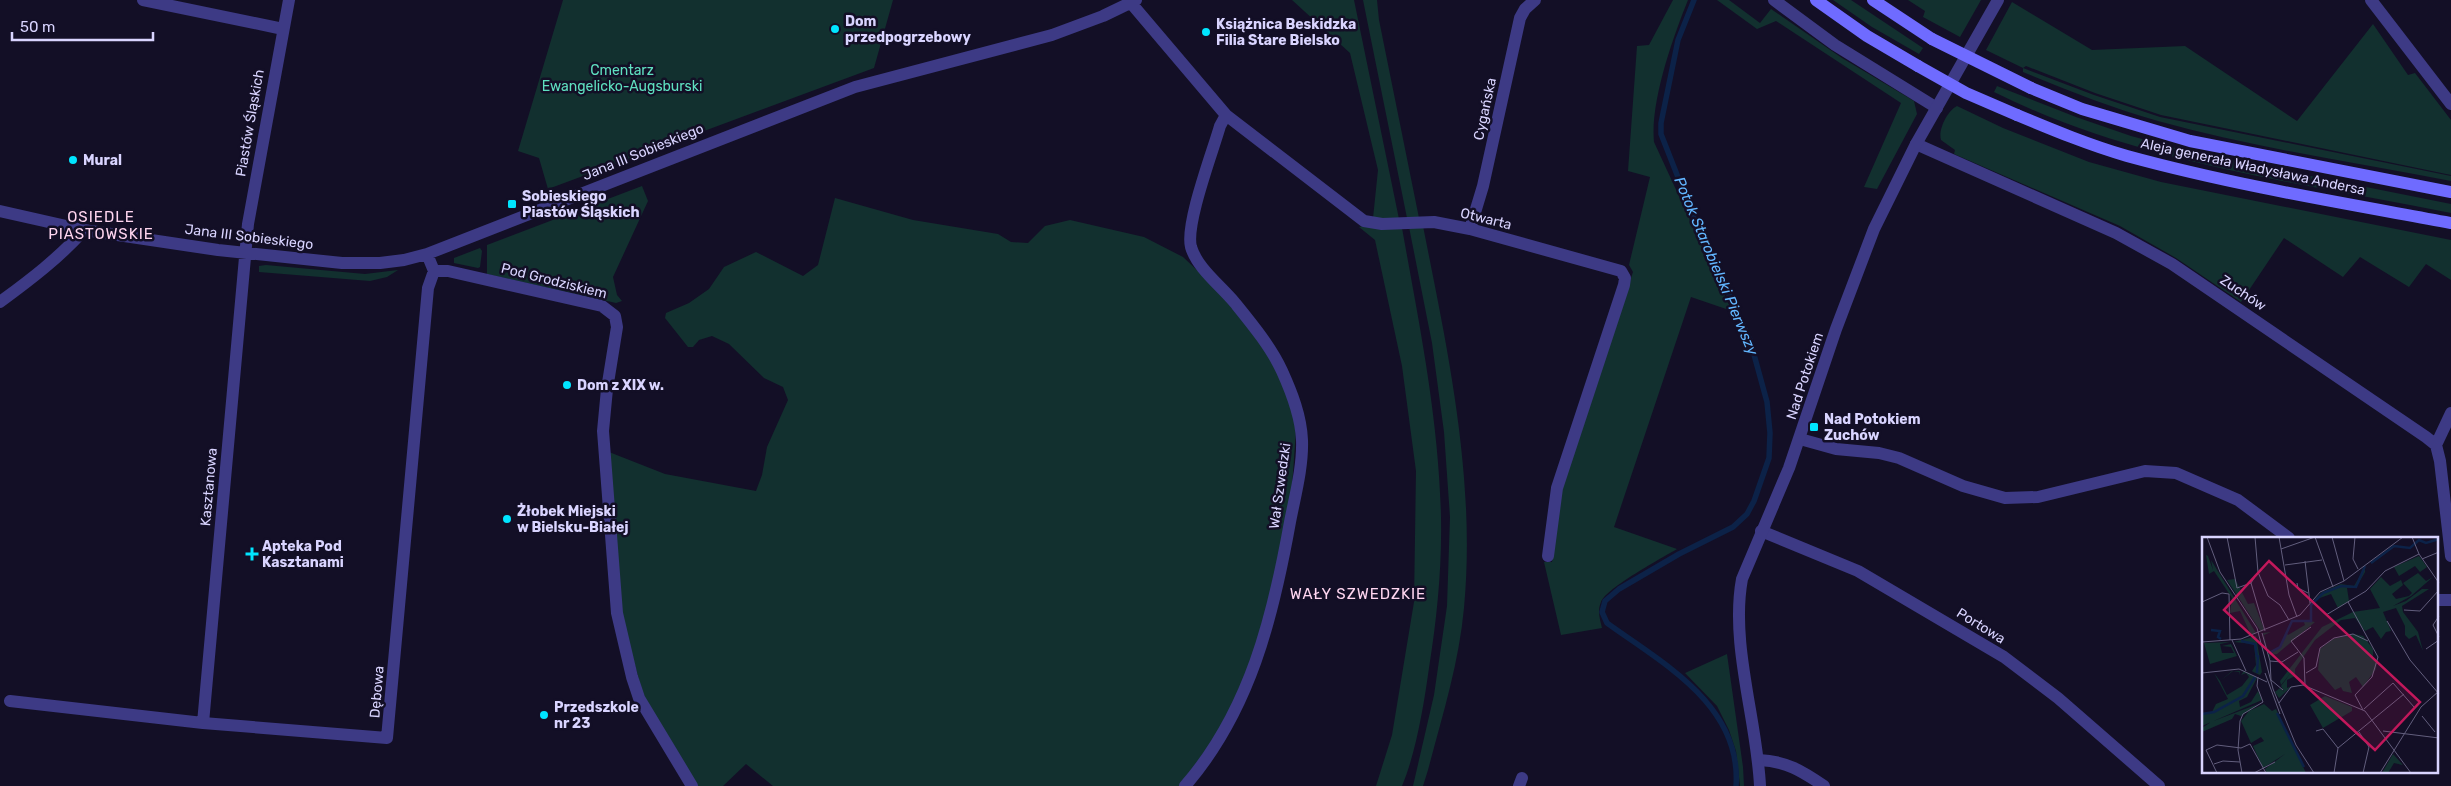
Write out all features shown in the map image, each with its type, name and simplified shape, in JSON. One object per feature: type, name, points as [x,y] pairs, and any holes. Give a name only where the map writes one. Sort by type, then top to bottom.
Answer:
[{"type":"main road","name":"Aleja generała Władysława Andersa","points":[[1816,0],[1867,36],[1966,92],[2079,140],[2182,170],[2451,223]]},
{"type":"main road","name":"Aleja generała Władysława Andersa","points":[[1873,0],[1932,39],[2031,88],[2082,108],[2190,141],[2451,192]]},
{"type":"street","points":[[143,0],[283,29]]},
{"type":"street","name":"Piastów Śląskich","points":[[245,253],[260,149],[289,0]]},
{"type":"street","name":"Cygańska","points":[[1470,229],[1483,186],[1520,18],[1525,9],[1535,0]]},
{"type":"street","points":[[1774,0],[1835,45],[1937,108]]},
{"type":"street","name":"Nad Potokiem","points":[[1760,786],[1759,760],[1740,640],[1738,610],[1742,579],[1800,439],[1836,329],[1871,238],[1916,144],[1998,0]]},
{"type":"street","points":[[2371,0],[2451,104]]},
{"type":"street","name":"Otwarta","points":[[1133,1],[1226,115],[1364,220],[1382,224],[1434,222],[1470,229],[1615,268],[1621,272],[1624,278],[1624,285],[1556,488],[1548,556]]},
{"type":"street","name":"Jana III Sobieskiego","points":[[0,211],[84,230],[245,253],[360,264],[404,260],[427,254],[855,87],[1052,35],[1133,1]]},
{"type":"street","name":"Wał Szwedzki","points":[[1185,786],[1216,744],[1236,710],[1264,640],[1282,566],[1302,442],[1297,408],[1282,370],[1247,318],[1199,262],[1191,246],[1193,220],[1220,126],[1226,115]]},
{"type":"street","name":"Zuchów","points":[[1916,144],[2116,233],[2172,264],[2436,445]]},
{"type":"street","points":[[0,302],[41,272],[84,230]]},
{"type":"street","name":"Kasztanowa","points":[[203,723],[245,253]]},
{"type":"street","points":[[427,254],[433,269]]},
{"type":"street","name":"Dębowa","points":[[10,700],[203,723],[387,738],[428,288],[433,269]]},
{"type":"street","name":"Pod Grodziskiem","points":[[433,269],[602,306],[615,316],[617,327],[607,389],[603,431],[617,613],[632,677],[639,698],[692,786]]},
{"type":"street","points":[[2451,413],[2436,445],[2440,461],[2451,556]]},
{"type":"street","points":[[1800,439],[1836,449],[1879,453],[1898,458],[1963,486],[2005,498],[2038,497],[2145,471],[2176,473],[2238,500],[2288,537]]},
{"type":"street","name":"Portowa","points":[[1761,531],[1858,571],[2004,658],[2058,698],[2159,786]]},
{"type":"street","points":[[2438,600],[2451,600]]},
{"type":"street","points":[[1759,760],[1786,763],[1824,786]]},
{"type":"green space","name":"Cmentarz Ewangelicko-Augsburski","points":[[563,0],[893,0],[874,68],[548,189],[539,158],[518,151]]},
{"type":"green space","points":[[1292,0],[1354,0],[1399,219],[1373,218],[1378,170],[1350,53]]},
{"type":"green space","points":[[1363,0],[1377,0],[1379,20],[1419,218],[1407,218]]},
{"type":"green space","points":[[1673,0],[1688,0],[1659,89],[1654,126],[1654,142],[1732,311],[1691,297],[1614,527],[1677,549],[1623,581],[1605,596],[1599,609],[1602,628],[1561,635],[1544,562],[1552,562],[1561,488],[1633,272],[1629,265],[1650,177],[1628,171],[1637,46],[1649,45]]},
{"type":"green space","points":[[1717,0],[1729,0],[1760,23],[1771,9],[1842,58],[1914,101],[1917,114],[1877,189],[1864,187],[1901,103],[1776,21],[1757,29]]},
{"type":"green space","points":[[1833,0],[1851,0],[1923,48],[1919,54],[1872,27]]},
{"type":"green space","points":[[1908,0],[1981,0],[1960,37],[1923,17],[1925,11]]},
{"type":"green space","points":[[2012,2],[2092,50],[2185,46],[2297,121],[2373,24],[2408,75],[2415,73],[2451,120],[2451,175],[2161,115],[2095,93],[2026,66],[2023,68],[1986,50]]},
{"type":"green space","points":[[2023,68],[2094,95],[2160,117],[2451,176],[2451,181],[2267,147],[2194,131],[2141,116],[2090,98],[2023,72]]},
{"type":"green space","points":[[1997,86],[2131,136],[2187,151],[2451,204],[2451,213],[2276,180],[2160,153],[2048,116],[1994,92]]},
{"type":"green space","points":[[1957,106],[2003,128],[2089,162],[2161,182],[2451,240],[2451,280],[2426,264],[2409,287],[2360,257],[2343,277],[2284,238],[2241,302],[2176,258],[2120,226],[1954,154],[1955,150],[1941,140],[1940,136],[1947,116]]},
{"type":"green space","points":[[642,186],[648,201],[613,277],[617,295],[622,301],[616,303],[487,274],[487,245]]},
{"type":"green space","points":[[835,198],[913,220],[998,234],[1011,242],[1028,243],[1045,226],[1070,220],[1144,237],[1183,257],[1215,287],[1264,347],[1291,405],[1296,430],[1292,487],[1277,574],[1247,675],[1214,739],[1179,786],[773,786],[746,764],[723,786],[696,786],[643,695],[621,613],[609,452],[665,474],[756,491],[762,475],[767,447],[788,400],[783,387],[764,378],[729,344],[712,336],[699,340],[693,347],[688,347],[665,318],[666,313],[689,303],[709,289],[724,267],[756,252],[803,276],[818,265]]},
{"type":"green space","points":[[1367,225],[1402,228],[1427,371],[1439,480],[1441,555],[1434,630],[1419,728],[1402,786],[1376,786],[1392,735],[1414,602],[1416,471],[1402,366],[1375,240],[1359,227]]},
{"type":"green space","points":[[1423,226],[1442,321],[1457,416],[1463,464],[1467,560],[1462,629],[1449,690],[1423,786],[1413,786],[1434,695],[1447,606],[1450,517],[1444,432],[1432,343],[1409,227]]},
{"type":"green space","points":[[480,248],[482,251],[480,267],[454,263],[454,258]]},
{"type":"green space","points":[[266,265],[365,274],[398,270],[387,277],[370,281],[259,272],[259,266]]},
{"type":"green space","points":[[1727,654],[1744,786],[1740,786],[1736,751],[1729,730],[1717,706],[1685,673]]},
{"type":"waterway","name":"Potok Starobielski Pierwszy","points":[[1694,0],[1678,40],[1661,123],[1661,134],[1696,223],[1750,340],[1767,402],[1770,433],[1769,458],[1754,501],[1747,514],[1733,527],[1679,554],[1619,589],[1605,601],[1602,612],[1607,623],[1674,671],[1712,709],[1726,732],[1734,757],[1736,786]]},
{"type":"place","name":"Dom przedpogrzebowy","points":[[835,29]]},
{"type":"place","name":"Książnica Beskidzka Filia Stare Bielsko","points":[[1206,32]]},
{"type":"place","name":"Mural","points":[[73,160]]},
{"type":"place","name":"Sobieskiego Piastów Śląskich","points":[[512,204]]},
{"type":"place","name":"Dom z XIX w.","points":[[567,385]]},
{"type":"place","name":"Nad Potokiem Zuchów","points":[[1814,427]]},
{"type":"place","name":"Żłobek Miejski w Bielsku-Białej","points":[[507,519]]},
{"type":"place","name":"Apteka Pod Kasztanami","points":[[252,554]]},
{"type":"place","name":"Przedszkole nr 23","points":[[544,715]]},
{"type":"district","name":"OSIEDLE PIASTOWSKIE","points":[[101,226]]},
{"type":"district","name":"WAŁY SZWEDZKIE","points":[[1358,594]]}]
